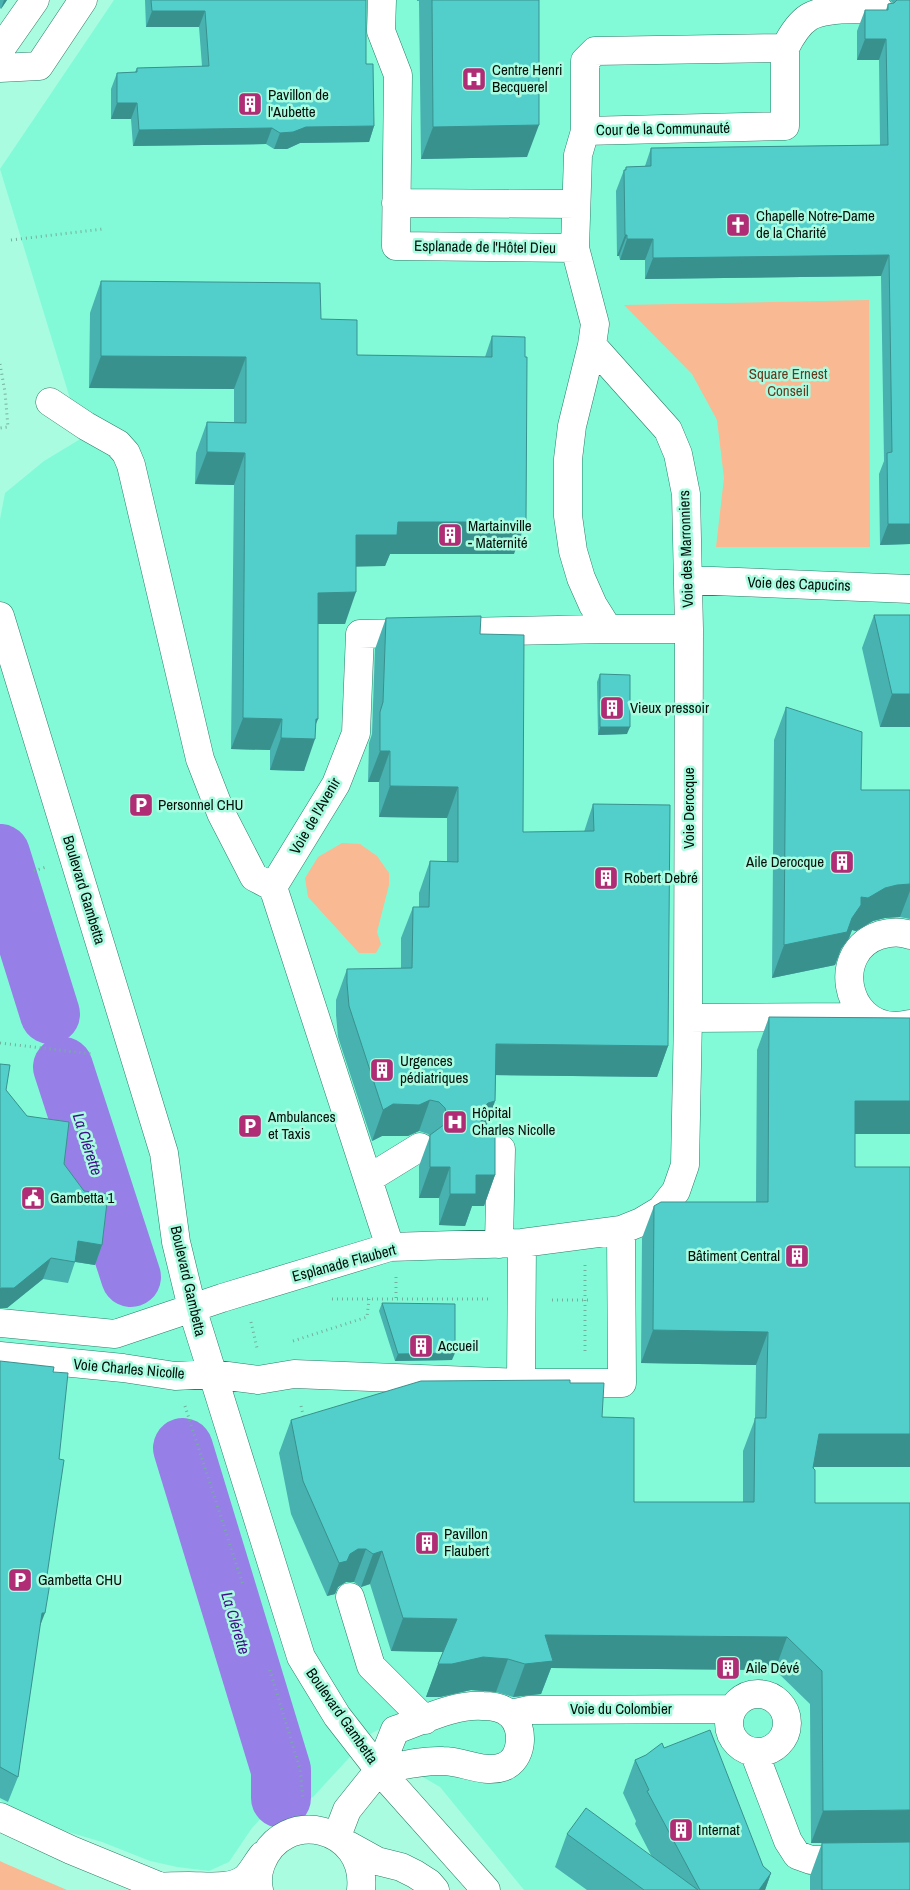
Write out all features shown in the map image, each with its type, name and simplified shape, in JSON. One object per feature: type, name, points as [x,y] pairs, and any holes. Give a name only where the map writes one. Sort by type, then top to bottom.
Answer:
[{"type":"street","points":[[0,50],[35,0]]},
{"type":"street","points":[[0,68],[39,66],[84,0]]},
{"type":"street","points":[[382,0],[381,31],[398,75],[396,203],[576,204]]},
{"type":"street","points":[[784,48],[793,32],[809,17],[826,11],[863,6]]},
{"type":"street","name":"Cour de la Communauté","points":[[784,48],[785,126],[585,131],[585,62],[595,51],[784,48]]},
{"type":"street","name":"Esplanade de l'Hôtel Dieu","points":[[396,203],[396,246],[575,248],[578,155],[585,131]]},
{"type":"street","points":[[575,248],[595,324],[592,345],[572,426],[568,459],[568,516],[573,551],[581,578],[593,605],[608,629]]},
{"type":"street","name":"Voie des Marronniers","points":[[592,345],[660,419],[668,430],[678,454],[686,494],[689,629]]},
{"type":"street","points":[[50,402],[118,444],[126,453],[131,465],[200,758],[221,813],[254,877],[273,887],[390,1247]]},
{"type":"street","name":"Voie des Capucins","points":[[688,580],[910,589]]},
{"type":"street","name":"Boulevard Gambetta","points":[[0,616],[164,1153],[176,1242],[192,1308],[301,1658],[337,1716],[379,1770],[482,1887]]},
{"type":"street","name":"Voie de l'Avenir","points":[[273,887],[336,784],[356,733],[360,634],[689,629]]},
{"type":"street","name":"Voie Derocque","points":[[621,1230],[642,1222],[661,1210],[676,1191],[686,1165],[689,629]]},
{"type":"street","points":[[910,935],[889,932],[874,937],[862,947],[852,960],[849,976],[850,991],[857,1006],[868,1018],[881,1024],[896,1026],[910,1024]]},
{"type":"street","points":[[688,1018],[868,1018]]},
{"type":"street","points":[[368,1179],[420,1148]]},
{"type":"street","points":[[484,1148],[501,1149],[510,1244],[521,1299],[521,1383]]},
{"type":"street","name":"Esplanade Flaubert","points":[[192,1308],[390,1247],[510,1244],[621,1230]]},
{"type":"street","name":"Voie Charles Nicolle","points":[[0,1356],[111,1367],[175,1376],[212,1374],[258,1380],[294,1374],[521,1383],[622,1383],[621,1230]]},
{"type":"street","points":[[0,1323],[115,1334],[192,1308]]},
{"type":"street","points":[[111,1367],[115,1334]]},
{"type":"street","points":[[350,1597],[371,1666],[424,1720]]},
{"type":"street","points":[[767,1694],[783,1706],[787,1715],[788,1725],[786,1734],[773,1749],[754,1752],[744,1749],[737,1744],[732,1736],[729,1717],[732,1709],[747,1695],[767,1694]]},
{"type":"street","points":[[361,1890],[363,1878],[358,1860],[342,1841],[347,1810],[379,1770],[395,1730],[439,1714],[462,1708],[481,1706],[497,1708],[511,1714],[520,1729],[521,1742],[515,1756],[505,1766],[491,1768],[445,1761],[426,1762],[379,1770]]},
{"type":"street","name":"Voie du Colombier","points":[[511,1714],[529,1710],[732,1709]]},
{"type":"street","points":[[754,1752],[788,1842],[797,1855],[810,1860],[910,1859]]},
{"type":"street","points":[[0,1817],[71,1850],[163,1888],[191,1886],[222,1888],[235,1884],[245,1879],[265,1852],[276,1841],[288,1834],[307,1829],[322,1830],[377,1861],[401,1867],[416,1874],[435,1890]]},
{"type":"street","points":[[259,1890],[257,1884],[259,1869],[265,1852]]},
{"type":"path","points":[[11,240],[103,230]]},
{"type":"path","points":[[0,364],[8,427],[0,428]]},
{"type":"path","points":[[0,1043],[92,1054]]},
{"type":"path","points":[[585,1383],[586,1234]]},
{"type":"path","points":[[331,1299],[521,1299]]},
{"type":"path","points":[[286,1344],[368,1318],[369,1299]]},
{"type":"path","points":[[250,1317],[258,1352]]},
{"type":"path","points":[[294,1374],[306,1427]]},
{"type":"path","points":[[185,1405],[245,1590]]},
{"type":"path","points":[[269,1665],[300,1769],[303,1800],[301,1831]]},
{"type":"shaded area","name":"Hôpital Charles Nicolle","points":[[114,0],[910,0],[910,1890],[524,1890],[440,1787],[421,1776],[390,1724],[372,1733],[313,1797],[281,1806],[265,1814],[252,1828],[229,1862],[209,1871],[150,1861],[102,1842],[21,1818],[0,1800],[0,519],[5,493],[44,461],[82,438],[0,169]]},
{"type":"green space","name":"Square Ernest Conseil","points":[[869,300],[870,547],[716,547],[724,478],[717,420],[692,374],[624,305]]},
{"type":"green space","points":[[342,843],[360,844],[377,856],[389,873],[389,885],[377,932],[381,944],[376,953],[359,953],[308,897],[305,878],[318,857]]},
{"type":"green space","points":[[0,1861],[4,1863],[67,1890],[0,1890]]},
{"type":"building","points":[[151,0],[366,0],[366,64],[373,64],[374,126],[306,127],[293,132],[280,133],[272,128],[139,130],[137,103],[117,103],[117,73],[137,72],[137,68],[209,66],[205,11],[152,11]]},
{"type":"building","name":"Centre Henri Becquerel","points":[[432,0],[539,0],[539,125],[433,127]]},
{"type":"building","points":[[897,0],[910,0],[910,524],[888,524],[887,453],[892,452],[889,255],[653,258],[653,239],[627,239],[627,235],[625,235],[624,170],[626,170],[626,167],[651,166],[651,148],[888,145],[886,39],[865,39],[865,10],[888,10],[888,4],[894,3]]},
{"type":"building","name":"Martainville - Maternité","points":[[101,281],[320,283],[321,319],[357,320],[357,355],[492,357],[492,336],[525,337],[525,357],[527,357],[526,522],[398,522],[397,535],[356,535],[356,592],[318,593],[318,719],[316,719],[315,739],[281,738],[282,719],[243,718],[245,453],[207,452],[207,422],[246,423],[246,357],[101,356]]},
{"type":"building","points":[[874,615],[910,615],[910,694],[892,694]]},
{"type":"building","name":"Robert Debré","points":[[481,616],[480,634],[524,635],[523,832],[594,831],[593,804],[670,805],[668,1046],[496,1044],[495,1101],[488,1103],[483,1108],[480,1116],[486,1130],[495,1133],[495,1175],[476,1175],[476,1194],[450,1194],[450,1167],[430,1167],[430,1135],[445,1124],[447,1116],[445,1108],[439,1102],[430,1100],[419,1105],[393,1104],[383,1110],[349,1006],[347,969],[412,968],[413,907],[429,907],[430,861],[458,862],[458,787],[390,786],[390,751],[380,751],[380,712],[383,702],[386,618]]},
{"type":"building","name":"Vieux pressoir","points":[[600,674],[630,675],[630,727],[600,727]]},
{"type":"building","name":"Aile Derocque","points":[[786,707],[862,732],[861,790],[910,790],[910,884],[885,888],[868,898],[861,897],[861,905],[852,918],[847,932],[784,945]]},
{"type":"building","points":[[769,1017],[910,1018],[910,1101],[855,1101],[855,1167],[910,1167],[910,1434],[819,1434],[813,1468],[815,1470],[815,1503],[910,1503],[910,1810],[823,1811],[822,1671],[787,1637],[545,1635],[553,1661],[525,1664],[508,1659],[483,1657],[452,1664],[438,1664],[457,1619],[403,1618],[382,1551],[373,1554],[366,1549],[358,1549],[350,1554],[347,1561],[339,1563],[303,1481],[291,1420],[421,1381],[570,1380],[570,1383],[604,1383],[602,1417],[634,1418],[634,1502],[754,1502],[755,1418],[766,1418],[768,1332],[653,1330],[654,1206],[661,1202],[768,1202]]},
{"type":"building","name":"Gambetta 1","points":[[0,1064],[10,1065],[6,1090],[27,1116],[69,1122],[64,1164],[84,1191],[108,1194],[102,1245],[78,1241],[75,1262],[51,1258],[14,1288],[0,1289]]},
{"type":"building","name":"Accueil","points":[[382,1303],[455,1304],[455,1353],[398,1354]]},
{"type":"building","name":"Gambetta CHU","points":[[0,1361],[54,1367],[53,1372],[68,1373],[59,1459],[64,1460],[46,1582],[50,1583],[45,1613],[42,1613],[18,1777],[0,1767]]},
{"type":"building","points":[[710,1730],[763,1866],[771,1873],[759,1890],[700,1890],[647,1791],[649,1790],[635,1760],[646,1755],[662,1743],[664,1748]]},
{"type":"building","points":[[586,1808],[698,1890],[644,1890],[567,1834]]},
{"type":"building","points":[[910,1842],[910,1890],[822,1890],[822,1843]]},
{"type":"waterway","name":"La Clérette","points":[[0,854],[50,1014]]},
{"type":"waterway","name":"La Clérette","points":[[63,1067],[131,1277]]},
{"type":"waterway","name":"La Clérette","points":[[183,1448],[281,1770],[281,1798]]},
{"type":"place","name":"Centre Henri Becquerel","points":[[474,79]]},
{"type":"place","name":"Pavillon de l'Aubette","points":[[250,104]]},
{"type":"place","name":"Chapelle Notre-Dame de la Charité","points":[[738,225]]},
{"type":"place","name":"Martainville - Maternité","points":[[450,535]]},
{"type":"place","name":"Vieux pressoir","points":[[612,708]]},
{"type":"place","name":"Personnel CHU","points":[[141,805]]},
{"type":"place","name":"Aile Derocque","points":[[842,862]]},
{"type":"place","name":"Robert Debré","points":[[606,878]]},
{"type":"place","name":"Urgences pédiatriques","points":[[382,1070]]},
{"type":"place","name":"Hôpital Charles Nicolle","points":[[455,1122]]},
{"type":"place","name":"Ambulances et Taxis","points":[[250,1126]]},
{"type":"place","name":"Gambetta 1","points":[[33,1198]]},
{"type":"place","name":"Bâtiment Central","points":[[797,1256]]},
{"type":"place","name":"Accueil","points":[[421,1346]]},
{"type":"place","name":"Pavillon Flaubert","points":[[427,1543]]},
{"type":"place","name":"Gambetta CHU","points":[[20,1580]]},
{"type":"place","name":"Aile Dévé","points":[[728,1668]]},
{"type":"place","name":"Internat","points":[[681,1830]]}]
